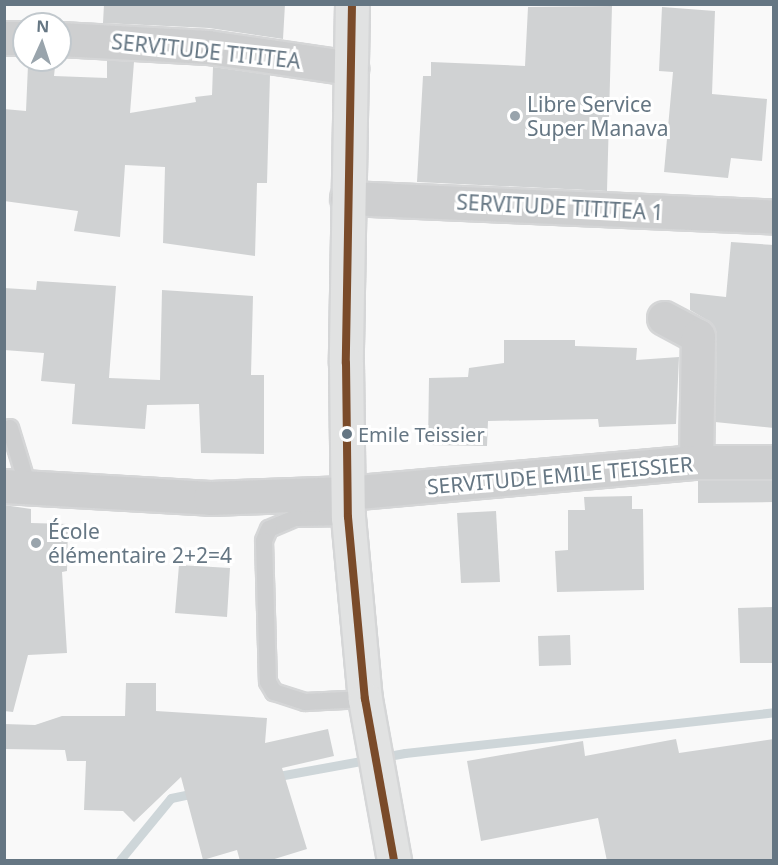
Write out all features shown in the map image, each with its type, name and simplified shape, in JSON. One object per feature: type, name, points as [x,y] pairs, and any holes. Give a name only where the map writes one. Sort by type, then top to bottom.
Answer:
[{"type":"main road","points":[[352,4],[347,198],[348,505],[365,699],[394,861]]},
{"type":"street","name":"SERVITUDE TITITEA","points":[[72,40],[208,47],[351,68]]},
{"type":"street","name":"SERVITUDE TITITEA 1","points":[[347,198],[774,217]]},
{"type":"street","points":[[664,318],[698,336],[696,462]]},
{"type":"street","name":"SERVITUDE EMILE TEISSIER","points":[[16,487],[348,505],[696,462],[774,462]]},
{"type":"lane","points":[[10,428],[16,487]]},
{"type":"lane","points":[[348,505],[295,518],[269,529],[264,541],[268,682],[274,692],[305,702],[365,699]]},
{"type":"building","points":[[104,4],[285,4],[283,39],[209,28],[103,23]]},
{"type":"building","name":"Libre Service Super Manava","points":[[612,6],[607,191],[417,182],[423,76],[431,76],[431,62],[525,66],[528,7]]},
{"type":"building","points":[[662,7],[715,11],[712,94],[767,99],[762,161],[731,158],[728,178],[664,172],[673,72],[659,71]]},
{"type":"building","points":[[107,60],[134,62],[130,113],[196,102],[195,97],[212,95],[213,67],[270,75],[267,183],[257,183],[255,256],[163,243],[165,167],[125,165],[120,237],[74,231],[78,211],[4,201],[4,109],[26,111],[28,72],[54,72],[54,76],[107,78]]},
{"type":"building","points":[[731,242],[774,245],[774,428],[715,422],[717,336],[707,320],[690,310],[690,293],[726,297]]},
{"type":"building","points":[[37,281],[116,286],[109,378],[160,380],[162,290],[253,296],[251,375],[264,375],[264,454],[201,453],[199,404],[147,405],[145,429],[72,424],[75,384],[41,381],[44,353],[4,350],[4,288],[36,290]]},
{"type":"building","points":[[504,340],[575,340],[575,346],[637,348],[636,360],[679,357],[676,424],[599,427],[598,419],[488,421],[487,446],[428,445],[429,378],[468,377],[469,368],[504,363]]},
{"type":"building","points":[[698,481],[774,481],[774,502],[698,503]]},
{"type":"building","points":[[632,496],[632,509],[643,509],[644,590],[557,592],[555,551],[568,550],[568,510],[585,510],[584,497]]},
{"type":"building","points":[[4,505],[31,509],[31,523],[68,524],[67,571],[62,572],[67,653],[28,655],[13,712],[4,711]]},
{"type":"building","points":[[496,511],[500,582],[461,583],[457,513]]},
{"type":"building","points":[[179,565],[230,568],[227,617],[175,613]]},
{"type":"building","points":[[774,607],[774,663],[740,663],[738,608]]},
{"type":"building","points":[[570,635],[571,665],[539,666],[538,636]]},
{"type":"building","points":[[126,683],[156,683],[156,711],[267,718],[265,743],[328,729],[334,756],[282,768],[307,849],[268,861],[240,861],[237,850],[203,860],[181,777],[134,822],[123,811],[84,810],[86,761],[67,761],[65,750],[4,749],[4,724],[35,725],[62,716],[125,716]]},
{"type":"building","points":[[676,739],[679,753],[774,739],[774,861],[607,861],[598,818],[481,841],[467,761],[583,741],[585,756]]},
{"type":"waterway","points":[[273,777],[405,753],[774,712]]},
{"type":"waterway","points":[[120,860],[171,798],[195,793]]},
{"type":"transit line","points":[[352,4],[346,363],[348,517],[365,699],[394,860]]},
{"type":"place","name":"Libre Service Super Manava","points":[[515,116]]},
{"type":"place","name":"Emile Teissier","points":[[347,434]]},
{"type":"place","name":"École élémentaire 2+2=4","points":[[36,543]]}]
